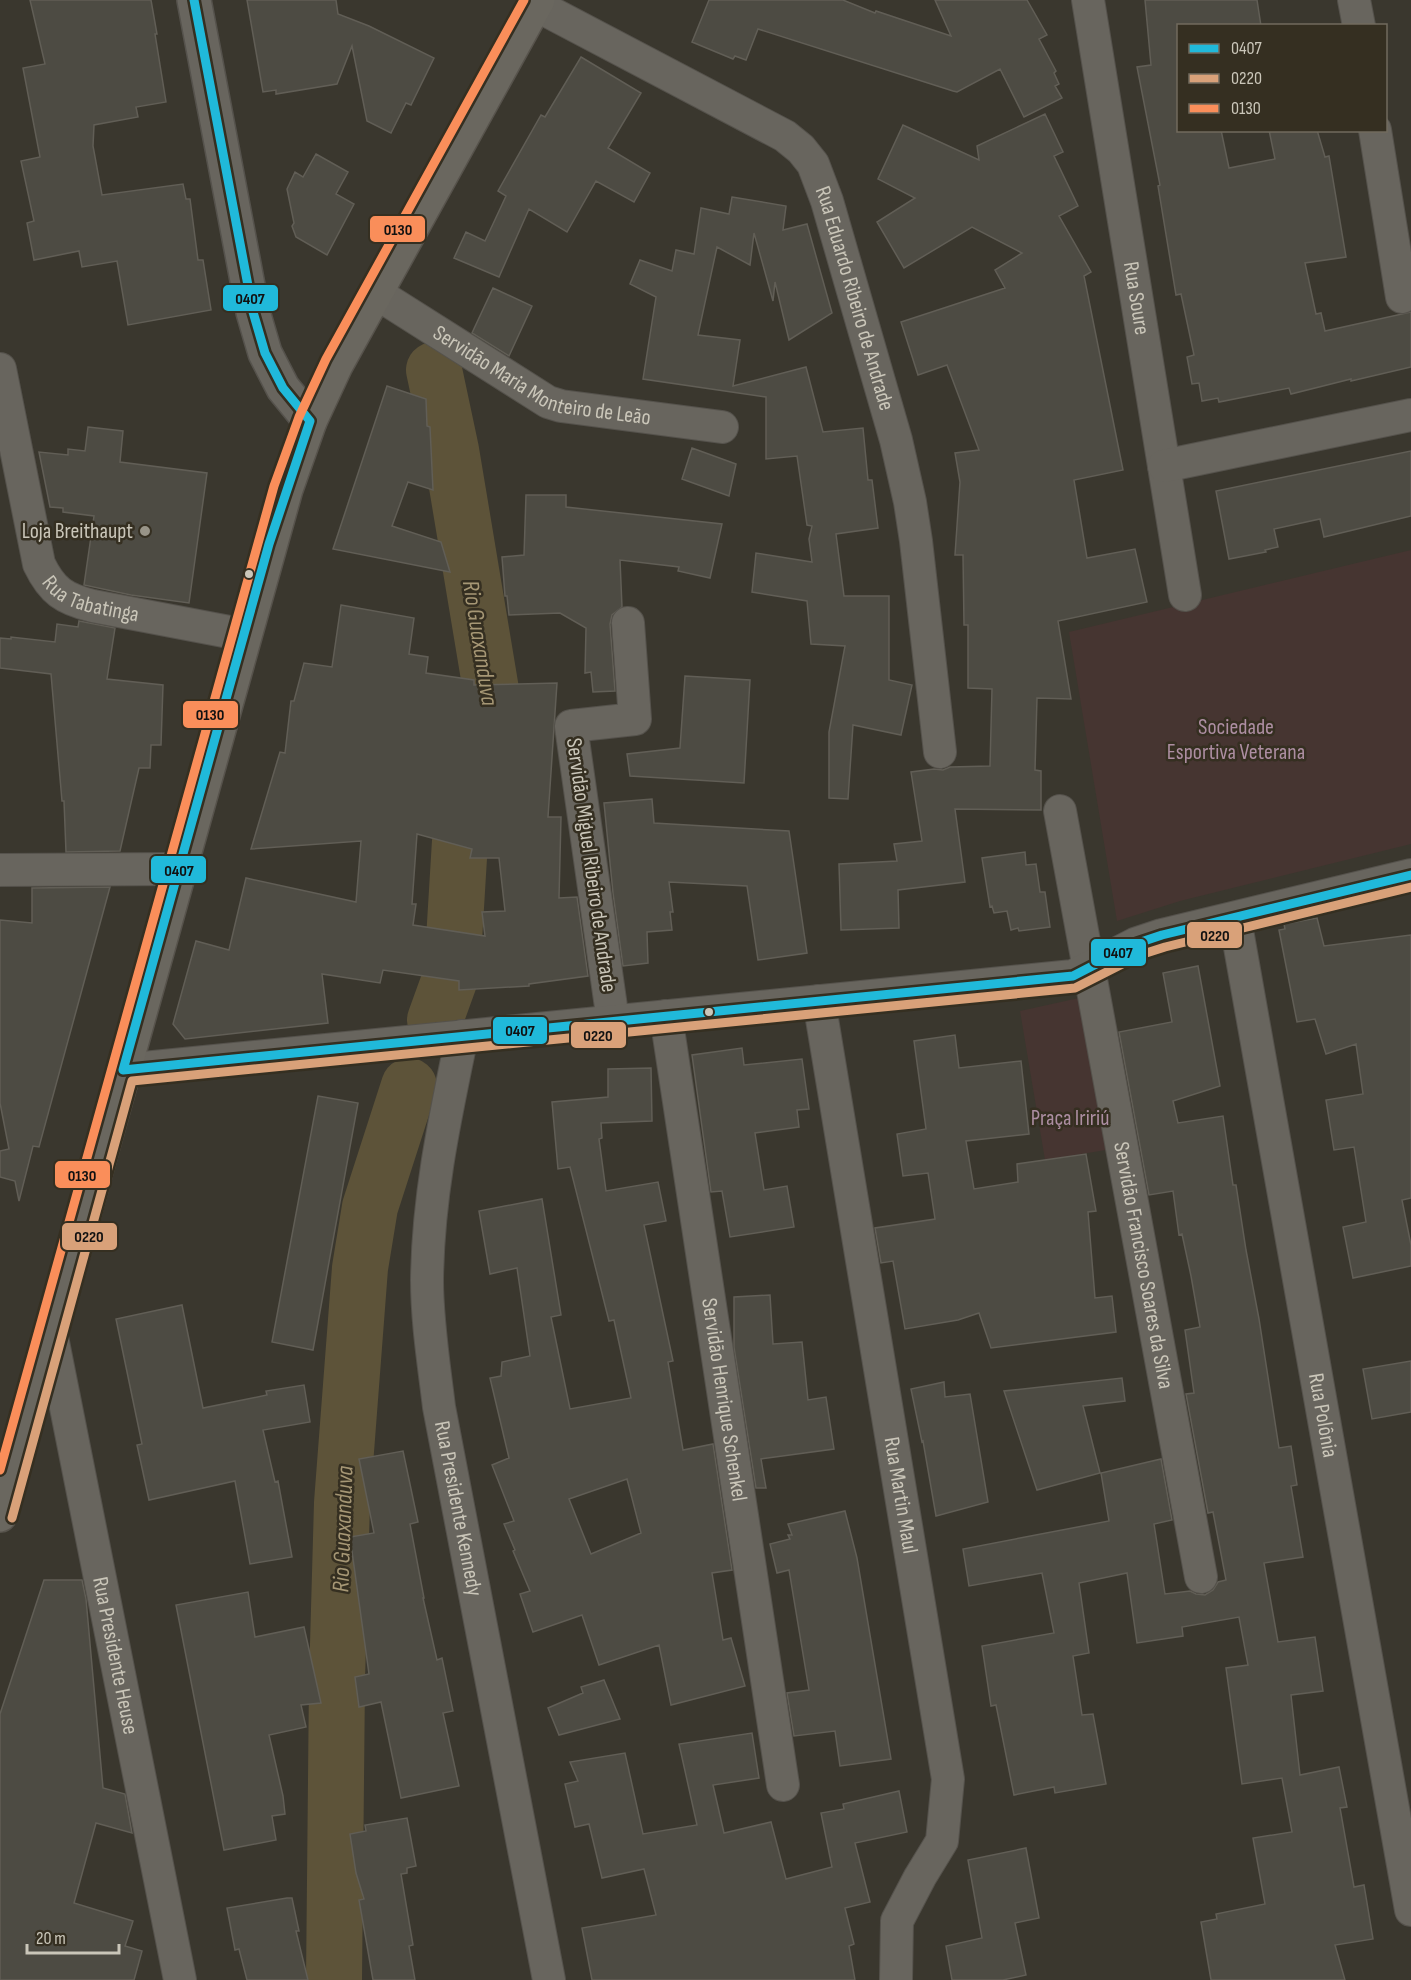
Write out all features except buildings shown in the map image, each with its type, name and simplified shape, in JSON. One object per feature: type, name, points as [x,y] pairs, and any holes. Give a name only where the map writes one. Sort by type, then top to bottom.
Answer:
[{"type":"main road","points":[[0,1515],[244,635],[286,489],[310,421],[336,364],[537,2]]},
{"type":"street","points":[[194,0],[256,322],[265,353],[283,388],[310,421]]},
{"type":"street","name":"Rua Soure","points":[[1088,0],[1185,595]]},
{"type":"street","points":[[1354,0],[1359,24]]},
{"type":"street","name":"Rua Eduardo Ribeiro de Andrade","points":[[537,2],[785,136],[801,149],[813,164],[827,201],[887,407],[908,493],[916,541],[940,752]]},
{"type":"street","points":[[1375,132],[1402,297]]},
{"type":"street","name":"Servidão Maria Monteiro de Leão","points":[[376,293],[548,402],[561,406],[722,427]]},
{"type":"street","name":"Rua Tabatinga","points":[[0,369],[7,444],[39,564],[46,578],[58,592],[74,601],[93,606],[244,635]]},
{"type":"street","points":[[1164,466],[1411,415]]},
{"type":"street","name":"Servidão Miguel Ribeiro de Andrade","points":[[614,1021],[570,726],[635,719],[628,622]]},
{"type":"street","name":"Servidão Francisco Soares da Silva","points":[[1060,811],[1201,1577]]},
{"type":"street","points":[[0,870],[179,869]]},
{"type":"street","points":[[123,1070],[1073,976],[1135,944],[1162,935],[1411,875]]},
{"type":"street","name":"Rua Polônia","points":[[1234,919],[1411,1910]]},
{"type":"street","name":"Rua Martin Maul","points":[[819,1001],[948,1779],[942,1840],[897,1921],[896,1980]]},
{"type":"street","name":"Servidão Henrique Schenkel","points":[[666,1016],[783,1785]]},
{"type":"street","name":"Rua Presidente Kennedy","points":[[436,1039],[435,1171],[429,1226],[427,1282],[431,1341],[439,1407],[549,1980]]},
{"type":"street","name":"Rua Presidente Heuse","points":[[51,1332],[180,1980]]},
{"type":"green space","name":"Sociedade Esportiva Veterana","points":[[1411,550],[1411,844],[1180,901],[1117,921],[1069,632]]},
{"type":"green space","name":"Praça Iririú","points":[[1079,998],[1106,1150],[1045,1160],[1020,1011]]},
{"type":"waterway","name":"Rio Guaxanduva","points":[[434,370],[451,450],[494,708],[460,841],[452,973],[435,1020]]},
{"type":"waterway","name":"Rio Guaxanduva","points":[[334,1980],[337,1680],[342,1503],[360,1268],[370,1207],[409,1086]]},
{"type":"transit line","name":"0407","points":[[194,0],[253,312],[265,353],[283,388],[310,421],[269,544],[123,1070],[1073,976],[1135,944],[1162,935],[1411,875]]},
{"type":"transit line","name":"0130","points":[[0,1470],[274,486],[299,417],[326,359],[524,0]]},
{"type":"transit line","name":"0220","points":[[12,1518],[132,1081],[1075,988],[1140,955],[1165,947],[1411,887]]},
{"type":"place","name":"Loja Breithaupt","points":[[145,531]]}]
